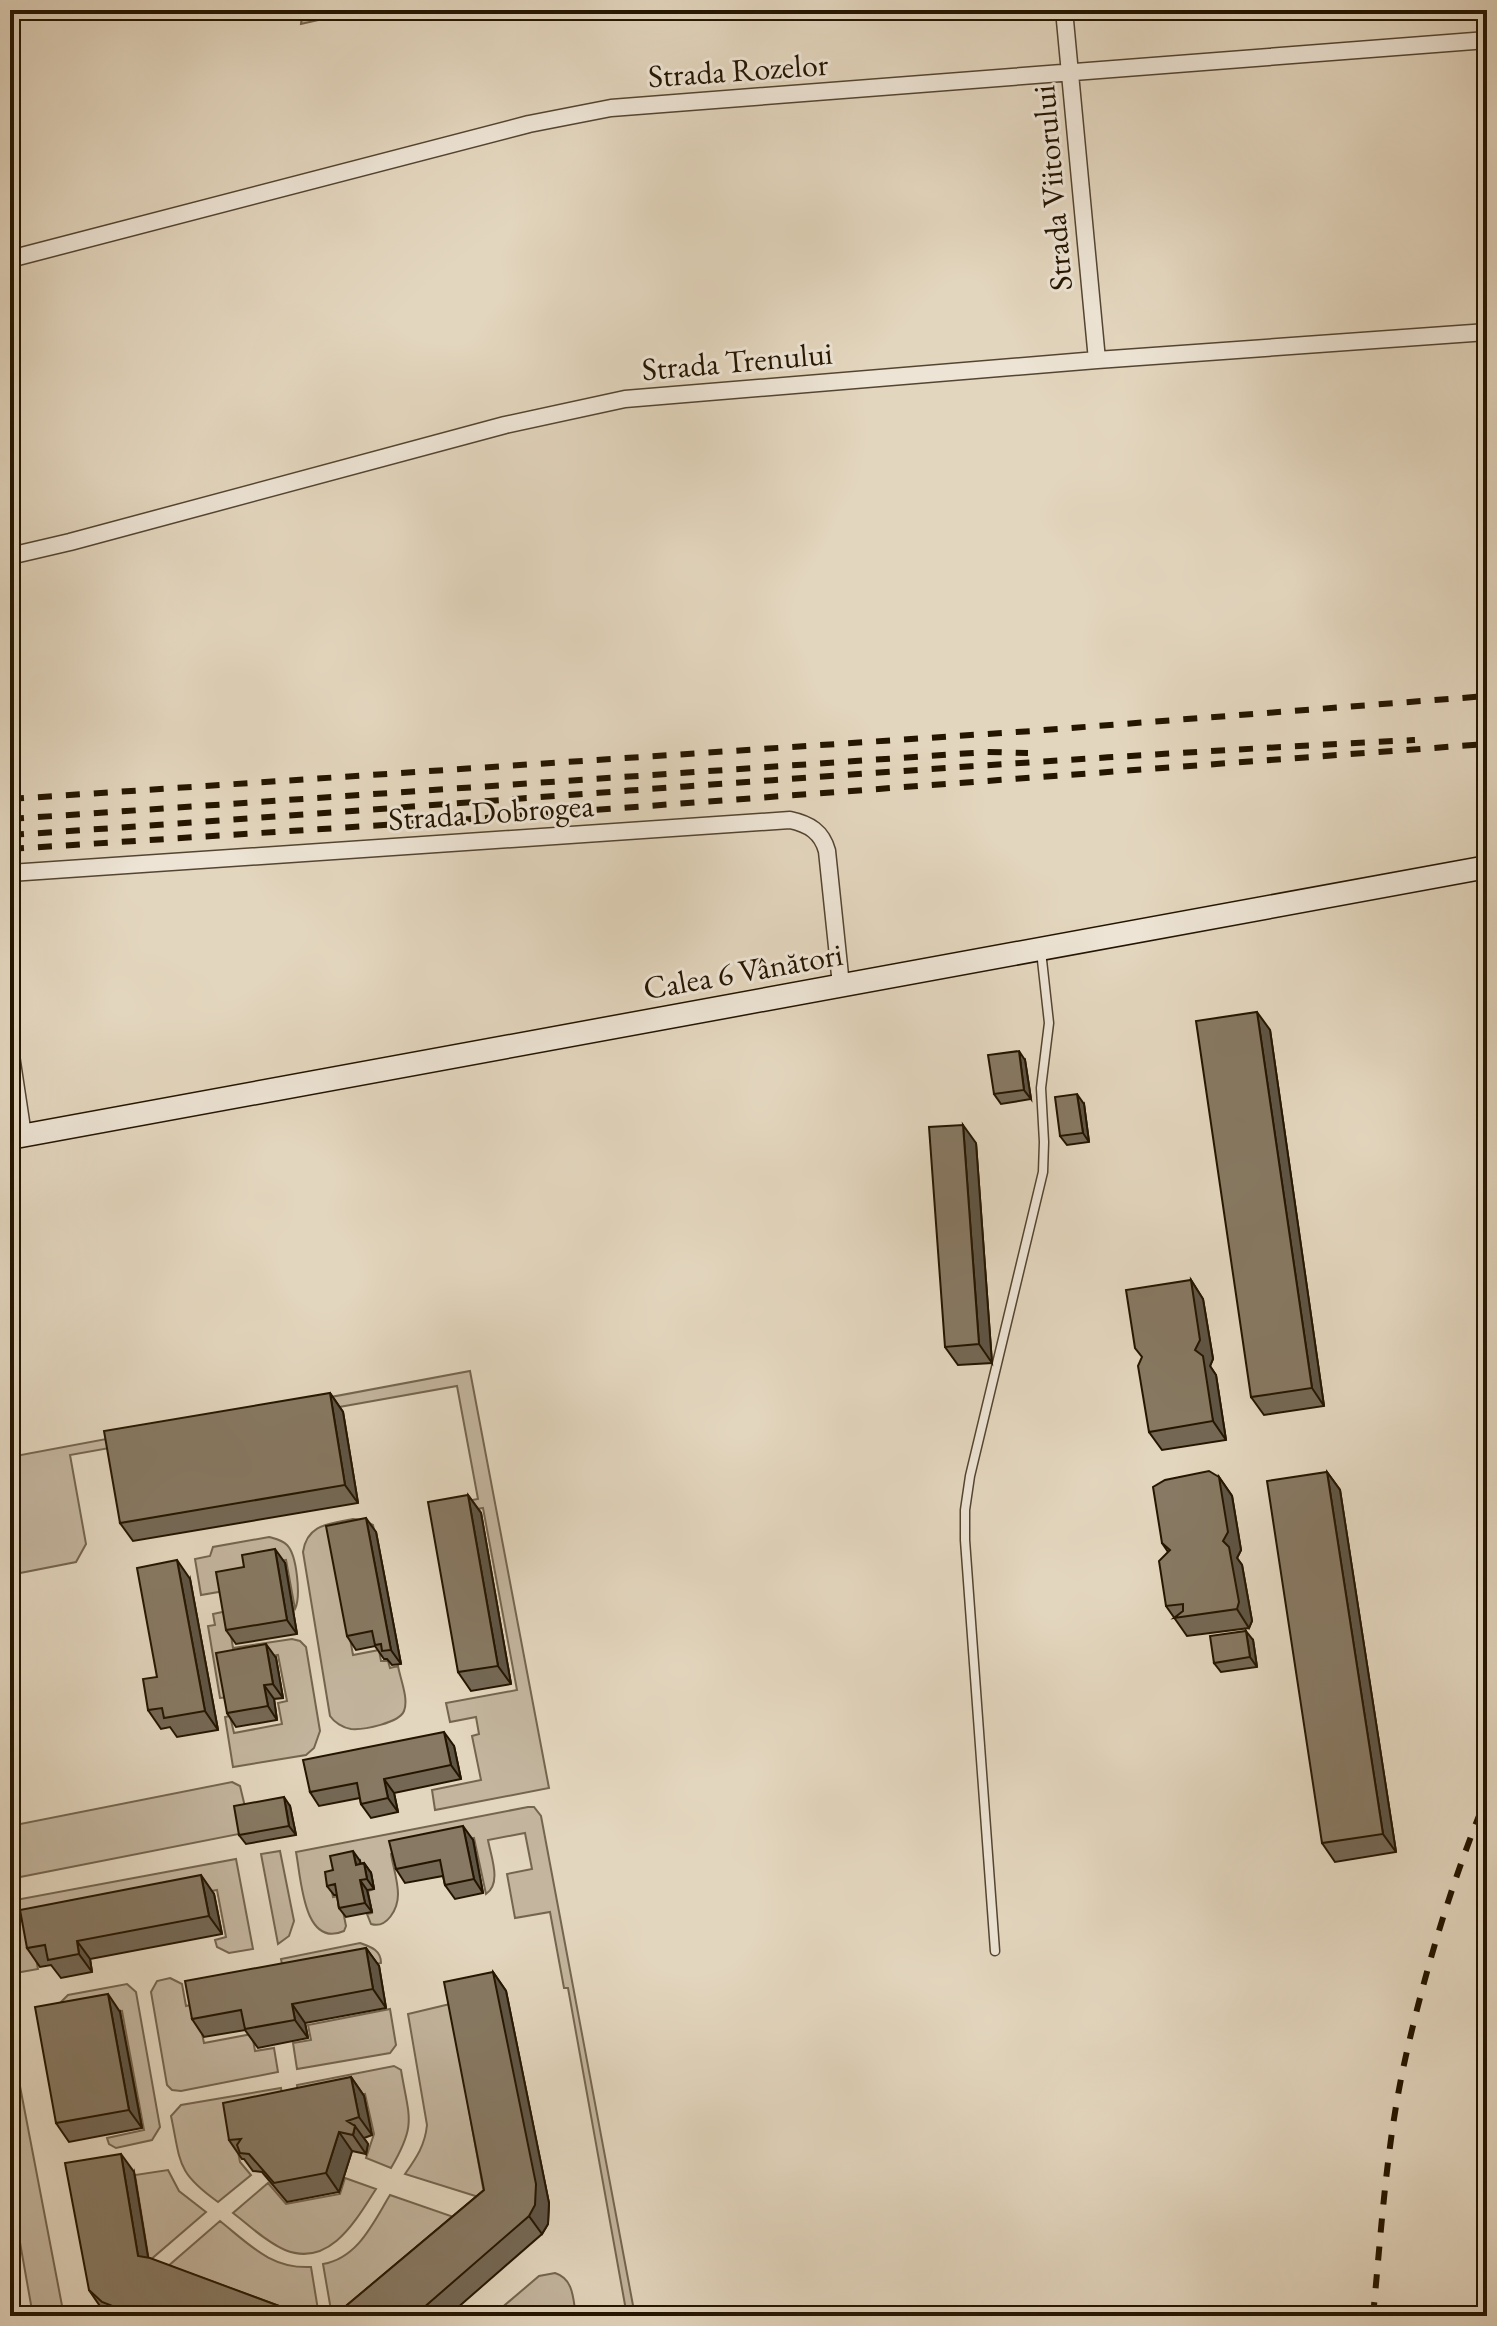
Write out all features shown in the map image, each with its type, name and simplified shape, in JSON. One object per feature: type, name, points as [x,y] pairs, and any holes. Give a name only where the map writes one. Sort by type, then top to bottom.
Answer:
[{"type":"main road","name":"Calea 6 Vânători","points":[[17,1137],[1487,867]]},
{"type":"street","name":"Strada Viitorului","points":[[1064,10],[1097,360]]},
{"type":"street","name":"Strada Rozelor","points":[[10,259],[565,115],[611,108],[1487,40]]},
{"type":"street","name":"Strada Trenului","points":[[10,556],[505,425],[625,399],[1487,332]]},
{"type":"street","name":"Strada Dobrogea","points":[[10,873],[790,820],[805,823],[824,839],[841,985]]},
{"type":"street","points":[[10,1049],[17,1137]]},
{"type":"lane","points":[[995,1951],[965,1510],[970,1476],[1043,1172],[1041,1088],[1049,1023],[1040,949]]},
{"type":"shaded area","points":[[303,10],[362,10],[301,24]]},
{"type":"shaded area","points":[[470,1371],[549,1788],[435,1810],[432,1790],[481,1780],[472,1736],[479,1734],[476,1717],[450,1722],[446,1703],[517,1690],[483,1508],[445,1515],[443,1505],[478,1499],[457,1386],[70,1455],[86,1544],[76,1562],[10,1575],[10,1457]]},
{"type":"shaded area","points":[[353,1519],[373,1525],[374,1530],[332,1539],[353,1655],[379,1650],[381,1661],[388,1661],[390,1668],[398,1666],[405,1701],[404,1711],[395,1719],[357,1729],[342,1726],[330,1716],[303,1552],[309,1536],[320,1527]]},
{"type":"shaded area","points":[[269,1537],[285,1543],[296,1566],[298,1586],[295,1609],[286,1560],[250,1566],[224,1591],[201,1595],[195,1559],[210,1556],[213,1547]]},
{"type":"shaded area","points":[[227,1611],[233,1648],[292,1639],[306,1647],[320,1731],[314,1748],[306,1755],[233,1767],[225,1717],[230,1716],[234,1733],[282,1724],[278,1703],[287,1701],[278,1655],[224,1664],[229,1697],[220,1698],[208,1626],[215,1625],[213,1614]]},
{"type":"shaded area","points":[[232,1782],[240,1786],[246,1811],[239,1834],[10,1879],[10,1826]]},
{"type":"shaded area","points":[[534,1807],[541,1816],[635,2316],[627,2316],[568,1988],[564,1988],[550,1912],[515,1918],[507,1874],[532,1869],[525,1833],[488,1840],[494,1877],[486,1894],[474,1838],[391,1854],[398,1894],[394,1911],[382,1924],[371,1924],[367,1914],[372,1913],[368,1891],[374,1889],[371,1872],[362,1873],[360,1860],[336,1865],[330,1880],[333,1897],[340,1896],[346,1926],[344,1931],[330,1934],[320,1930],[306,1908],[296,1852]]},
{"type":"shaded area","points":[[280,1851],[294,1921],[289,1936],[278,1944],[261,1854]]},
{"type":"shaded area","points":[[236,1859],[253,1949],[229,1953],[217,1947],[215,1940],[226,1937],[217,1890],[30,1926],[38,1969],[10,1974],[10,1901]]},
{"type":"shaded area","points":[[360,1943],[377,1952],[381,1963],[285,1980],[281,1959]]},
{"type":"shaded area","points":[[170,1978],[182,1984],[186,2006],[196,2004],[204,2043],[252,2034],[255,2051],[274,2048],[278,2072],[181,2091],[172,2090],[167,2085],[151,1992],[157,1981]]},
{"type":"shaded area","points":[[127,1984],[136,1992],[160,2127],[152,2140],[116,2148],[109,2144],[107,2138],[144,2130],[122,2011],[57,2023],[58,2005],[68,1995]]},
{"type":"shaded area","points":[[450,2004],[485,2199],[405,2174],[420,2151],[427,2125],[408,2014]]},
{"type":"shaded area","points":[[390,2009],[396,2045],[390,2053],[297,2069],[293,2043],[311,2040],[308,2025]]},
{"type":"shaded area","points":[[10,2034],[64,2316],[33,2316],[10,2186]]},
{"type":"shaded area","points":[[394,2066],[401,2070],[409,2120],[405,2141],[391,2168],[366,2158],[374,2134],[365,2094],[300,2106],[297,2085]]},
{"type":"shaded area","points":[[281,2088],[284,2109],[232,2120],[240,2162],[251,2175],[218,2202],[194,2183],[182,2165],[171,2116],[181,2105]]},
{"type":"shaded area","points":[[168,2170],[179,2191],[206,2212],[149,2261],[135,2175]]},
{"type":"shaded area","points":[[345,2178],[376,2189],[340,2238],[315,2252],[301,2254],[278,2247],[233,2213],[268,2183],[286,2204],[340,2194]]},
{"type":"shaded area","points":[[390,2195],[474,2224],[363,2316],[332,2316],[323,2264],[346,2255],[355,2247],[371,2228]]},
{"type":"shaded area","points":[[220,2221],[251,2247],[273,2260],[297,2267],[311,2267],[319,2316],[276,2316],[159,2274]]},
{"type":"shaded area","points":[[555,2273],[569,2285],[576,2316],[492,2316],[539,2276]]},
{"type":"building","points":[[1257,1012],[1312,1388],[1251,1397],[1196,1021]]},
{"type":"building","points":[[1019,1051],[1024,1090],[994,1094],[988,1055]]},
{"type":"building","points":[[1077,1094],[1083,1133],[1060,1136],[1055,1097]]},
{"type":"building","points":[[963,1125],[979,1344],[945,1347],[929,1127]]},
{"type":"building","points":[[1191,1280],[1200,1340],[1195,1350],[1203,1356],[1213,1421],[1149,1432],[1138,1366],[1142,1357],[1135,1348],[1126,1290]]},
{"type":"building","points":[[330,1393],[345,1485],[120,1523],[104,1431]]},
{"type":"building","points":[[1209,1471],[1219,1477],[1228,1532],[1223,1541],[1229,1547],[1239,1602],[1237,1609],[1174,1618],[1183,1611],[1183,1604],[1166,1606],[1159,1561],[1170,1550],[1162,1543],[1153,1487],[1165,1480]]},
{"type":"building","points":[[1327,1472],[1383,1834],[1322,1843],[1267,1481]]},
{"type":"building","points":[[468,1495],[498,1666],[458,1672],[428,1502]]},
{"type":"building","points":[[366,1518],[391,1650],[382,1651],[381,1644],[375,1645],[372,1631],[347,1636],[326,1526]]},
{"type":"building","points":[[275,1549],[287,1620],[226,1630],[216,1572],[244,1567],[242,1555]]},
{"type":"building","points":[[177,1560],[205,1711],[164,1718],[162,1708],[148,1710],[143,1679],[157,1677],[137,1568]]},
{"type":"building","points":[[1246,1631],[1250,1657],[1214,1663],[1210,1636]]},
{"type":"building","points":[[266,1644],[273,1684],[264,1685],[268,1706],[227,1713],[216,1653]]},
{"type":"building","points":[[444,1732],[451,1765],[384,1779],[388,1798],[361,1804],[357,1783],[310,1792],[303,1760]]},
{"type":"building","points":[[284,1797],[289,1826],[239,1835],[234,1806]]},
{"type":"building","points":[[463,1826],[474,1879],[445,1885],[440,1860],[396,1869],[389,1841]]},
{"type":"building","points":[[353,1851],[356,1865],[364,1863],[367,1879],[360,1880],[365,1903],[339,1908],[335,1884],[327,1886],[325,1872],[333,1870],[330,1856]]},
{"type":"building","points":[[201,1875],[209,1916],[77,1941],[79,1954],[48,1960],[45,1945],[27,1948],[20,1910]]},
{"type":"building","points":[[366,1948],[373,1989],[292,2004],[295,2020],[245,2029],[241,2010],[192,2019],[185,1981]]},
{"type":"building","points":[[493,1972],[536,2184],[535,2205],[529,2216],[414,2316],[334,2316],[484,2190],[444,1982]]},
{"type":"building","points":[[108,1994],[129,2110],[56,2123],[35,2007]]},
{"type":"building","points":[[351,2077],[359,2117],[347,2121],[355,2126],[353,2135],[339,2132],[326,2173],[274,2183],[249,2154],[240,2153],[237,2145],[241,2139],[229,2140],[223,2103]]},
{"type":"building","points":[[121,2154],[138,2256],[306,2316],[138,2316],[102,2302],[89,2290],[65,2163]]},
{"type":"railway","points":[[10,799],[1032,731],[1487,696]]},
{"type":"railway","points":[[10,835],[888,772],[1415,740]]},
{"type":"railway","points":[[10,849],[431,822],[1487,744]]},
{"type":"railway","points":[[10,819],[987,752],[1028,753]]},
{"type":"railway","points":[[1373,2316],[1388,2161],[1403,2069],[1439,1931],[1487,1796]]}]
